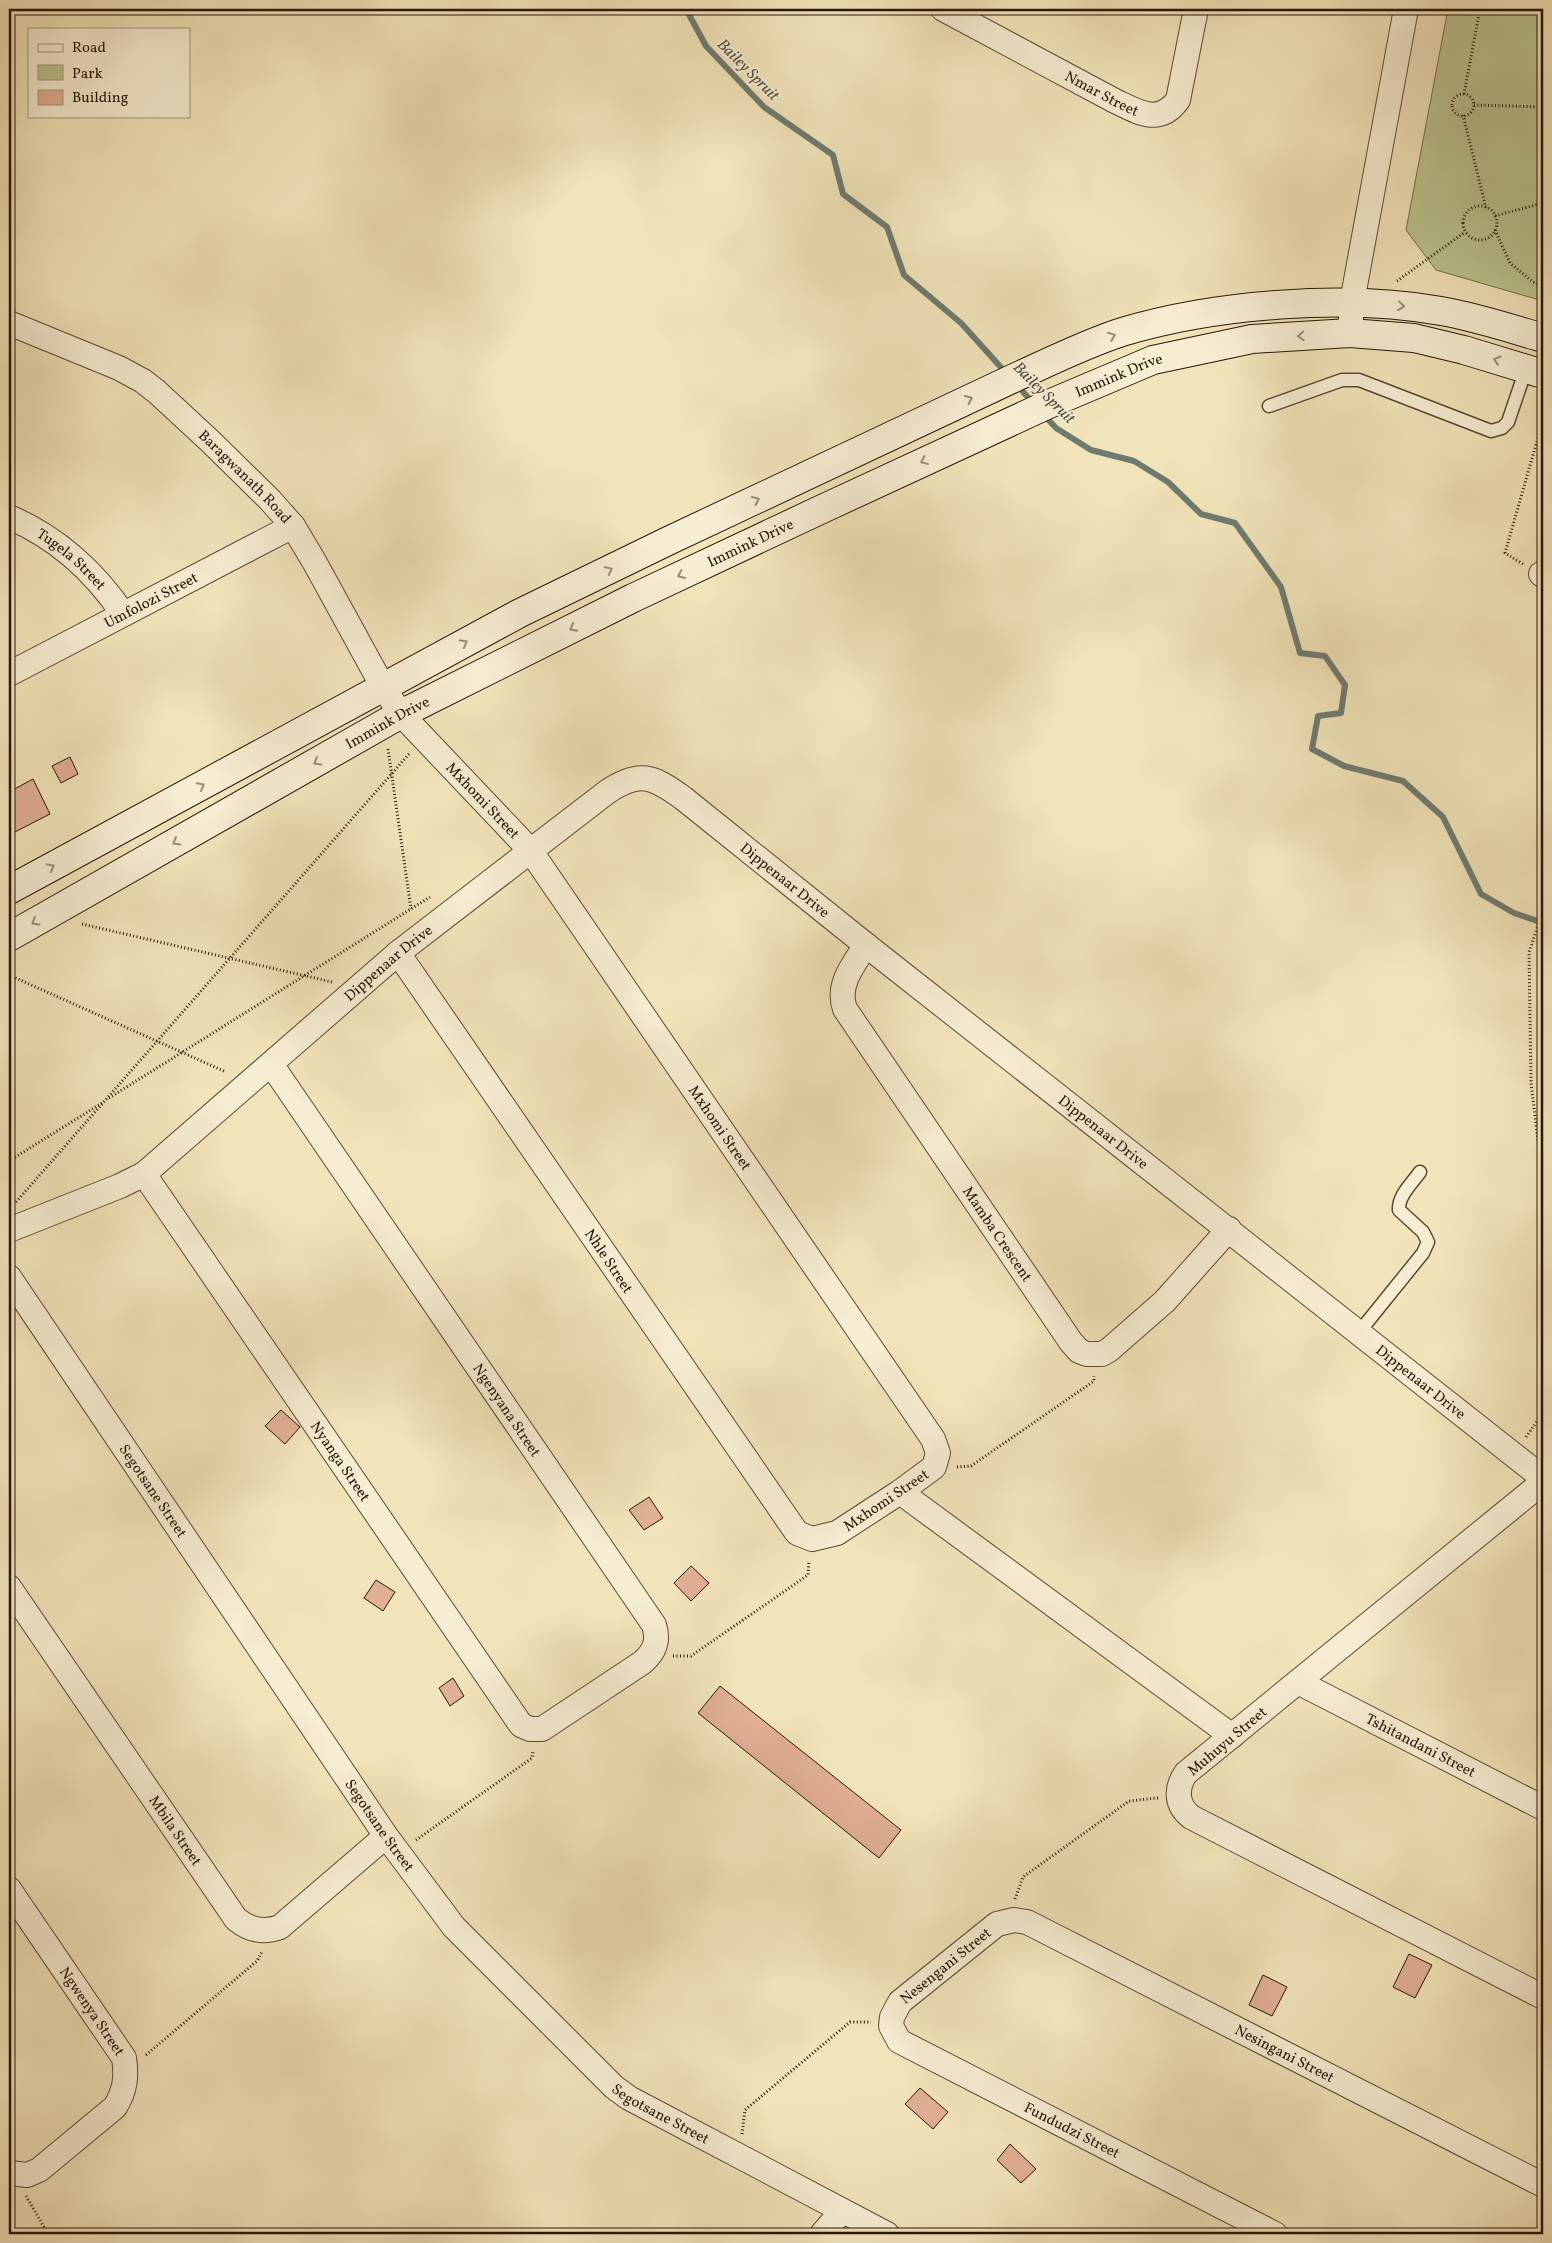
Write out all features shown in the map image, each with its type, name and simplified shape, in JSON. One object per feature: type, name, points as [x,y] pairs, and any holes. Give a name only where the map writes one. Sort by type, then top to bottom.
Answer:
[{"type":"main road","points":[[9,890],[520,613],[1014,378],[1066,354],[1122,332],[1180,318],[1246,308],[1352,302],[1439,311],[1487,321],[1543,338]]},
{"type":"main road","name":"Immink Drive","points":[[9,937],[401,714],[633,598],[968,441],[1153,360],[1252,339],[1350,333],[1414,338],[1464,350],[1535,371]]},
{"type":"street","name":"Nmar Street","points":[[943,9],[1115,100],[1141,113],[1151,115],[1164,113],[1172,108],[1178,100],[1196,9]]},
{"type":"street","points":[[1350,333],[1352,302],[1406,9]]},
{"type":"street","name":"Baragwanath Road","points":[[9,323],[119,368],[143,382],[157,392],[211,442],[270,500],[293,526],[383,687],[401,714]]},
{"type":"street","name":"Tugela Street","points":[[9,518],[46,535],[64,549],[111,596],[123,614]]},
{"type":"street","name":"Umfolozi Street","points":[[9,674],[293,526]]},
{"type":"street","name":"Mxhomi Street","points":[[401,714],[530,850],[934,1439],[938,1453],[934,1467],[900,1492],[837,1533],[812,1539]]},
{"type":"street","name":"Dippenaar Drive","points":[[9,1230],[120,1186],[144,1174],[407,946],[616,786],[636,777],[648,778],[664,784],[683,798],[866,945],[1360,1331],[1543,1478]]},
{"type":"street","name":"Mamba Crescent","points":[[866,945],[843,986],[842,999],[845,1009],[1072,1342],[1083,1352],[1095,1355]]},
{"type":"street","name":"Nhle Street","points":[[407,946],[791,1526],[802,1537],[812,1539]]},
{"type":"street","name":"Ngenyana Street","points":[[271,1064],[654,1625],[657,1633],[656,1645],[650,1656]]},
{"type":"street","name":"Nyanga Street","points":[[144,1174],[521,1725],[541,1728]]},
{"type":"street","points":[[1095,1355],[1109,1350],[1165,1301],[1229,1229]]},
{"type":"street","name":"Segotsane Street","points":[[9,1276],[392,1844],[454,1927],[614,2087],[635,2102],[887,2234]]},
{"type":"street","name":"Muhuyu Street","points":[[1178,1797],[1179,1787],[1186,1773],[1543,1482]]},
{"type":"street","points":[[900,1492],[1232,1736]]},
{"type":"street","name":"Mbila Street","points":[[9,1586],[236,1919],[249,1928],[266,1931],[273,1930]]},
{"type":"street","points":[[541,1728],[650,1656]]},
{"type":"street","name":"Tshitandani Street","points":[[1298,1682],[1543,1808]]},
{"type":"street","points":[[1178,1797],[1183,1810],[1191,1817],[1543,1997]]},
{"type":"street","points":[[273,1930],[286,1924],[392,1844]]},
{"type":"street","name":"Ngwenya Street","points":[[9,1889],[124,2058],[126,2072],[122,2095],[115,2107],[22,2173]]},
{"type":"street","name":"Nesengani Street","points":[[893,2016],[900,2002],[997,1924],[1017,1922]]},
{"type":"street","name":"Nesingani Street","points":[[1017,1922],[1543,2185]]},
{"type":"street","name":"Fundudzi Street","points":[[893,2016],[892,2031],[899,2041],[1275,2234]]},
{"type":"street","points":[[822,2234],[842,2211]]},
{"type":"lane","points":[[1269,406],[1342,380],[1359,380],[1491,431],[1502,428],[1508,422],[1535,371]]},
{"type":"lane","points":[[1360,1331],[1423,1253],[1428,1242],[1423,1232],[1399,1210],[1398,1203],[1420,1172]]},
{"type":"path","points":[[1464,94],[1480,9]]},
{"type":"path","points":[[1464,94],[1470,96],[1474,105],[1470,114],[1463,115],[1456,113],[1453,104],[1455,98],[1464,94]]},
{"type":"path","points":[[1474,105],[1543,107]]},
{"type":"path","points":[[1463,115],[1486,208],[1495,216],[1495,230],[1510,263],[1533,282],[1543,286]]},
{"type":"path","points":[[1495,216],[1543,203]]},
{"type":"path","points":[[1486,208],[1476,207],[1467,212],[1463,222],[1465,232],[1473,239],[1483,240],[1492,235],[1495,230]]},
{"type":"path","points":[[1388,305],[1390,286],[1465,232]]},
{"type":"path","points":[[1542,574],[1505,553],[1543,420]]},
{"type":"path","points":[[15,1203],[415,748]]},
{"type":"path","points":[[388,749],[411,909],[407,946]]},
{"type":"path","points":[[9,1161],[434,895]]},
{"type":"path","points":[[63,907],[72,922],[333,982],[350,995]]},
{"type":"path","points":[[1543,911],[1529,952],[1531,1083],[1543,1169]]},
{"type":"path","points":[[9,974],[250,1083]]},
{"type":"path","points":[[934,1467],[971,1466],[1094,1381],[1095,1355]]},
{"type":"path","points":[[1514,1454],[1543,1413]]},
{"type":"path","points":[[650,1656],[692,1656],[808,1575],[812,1539]]},
{"type":"path","points":[[392,1844],[532,1758],[541,1728]]},
{"type":"path","points":[[1017,1922],[1023,1878],[1129,1801],[1178,1797]]},
{"type":"path","points":[[126,2072],[258,1961],[273,1930]]},
{"type":"path","points":[[740,2157],[746,2110],[850,2022],[893,2016]]},
{"type":"path","points":[[22,2173],[25,2194],[48,2234]]},
{"type":"green space","points":[[1448,9],[1543,9],[1543,301],[1436,270],[1406,230]]},
{"type":"building","points":[[70,757],[78,774],[61,783],[52,766]]},
{"type":"building","points":[[33,779],[50,814],[9,835],[9,792]]},
{"type":"building","points":[[281,1410],[300,1427],[285,1444],[265,1426]]},
{"type":"building","points":[[649,1497],[663,1518],[644,1530],[629,1510]]},
{"type":"building","points":[[691,1566],[709,1583],[691,1601],[674,1583]]},
{"type":"building","points":[[376,1580],[395,1592],[383,1611],[364,1598]]},
{"type":"building","points":[[453,1678],[464,1696],[450,1706],[439,1688]]},
{"type":"building","points":[[720,1686],[901,1830],[879,1858],[698,1713]]},
{"type":"building","points":[[1409,1954],[1432,1965],[1415,1998],[1393,1987]]},
{"type":"building","points":[[1263,1975],[1287,1987],[1272,2016],[1249,2005]]},
{"type":"building","points":[[920,2088],[948,2112],[933,2129],[905,2104]]},
{"type":"building","points":[[1010,2144],[1036,2169],[1021,2183],[997,2160]]},
{"type":"waterway","name":"Bailey Spruit","points":[[686,9],[706,46],[764,107],[833,155],[843,194],[887,227],[904,275],[961,323],[1007,374]]},
{"type":"waterway","name":"Bailey Spruit","points":[[1016,384],[1034,404]]},
{"type":"waterway","name":"Bailey Spruit","points":[[1042,413],[1056,428],[1091,450],[1134,461],[1168,482],[1201,514],[1235,523],[1281,587],[1300,653],[1325,656],[1345,685],[1341,713],[1318,716],[1312,749],[1344,766],[1403,781],[1443,817],[1481,894],[1514,913],[1543,923]]}]
